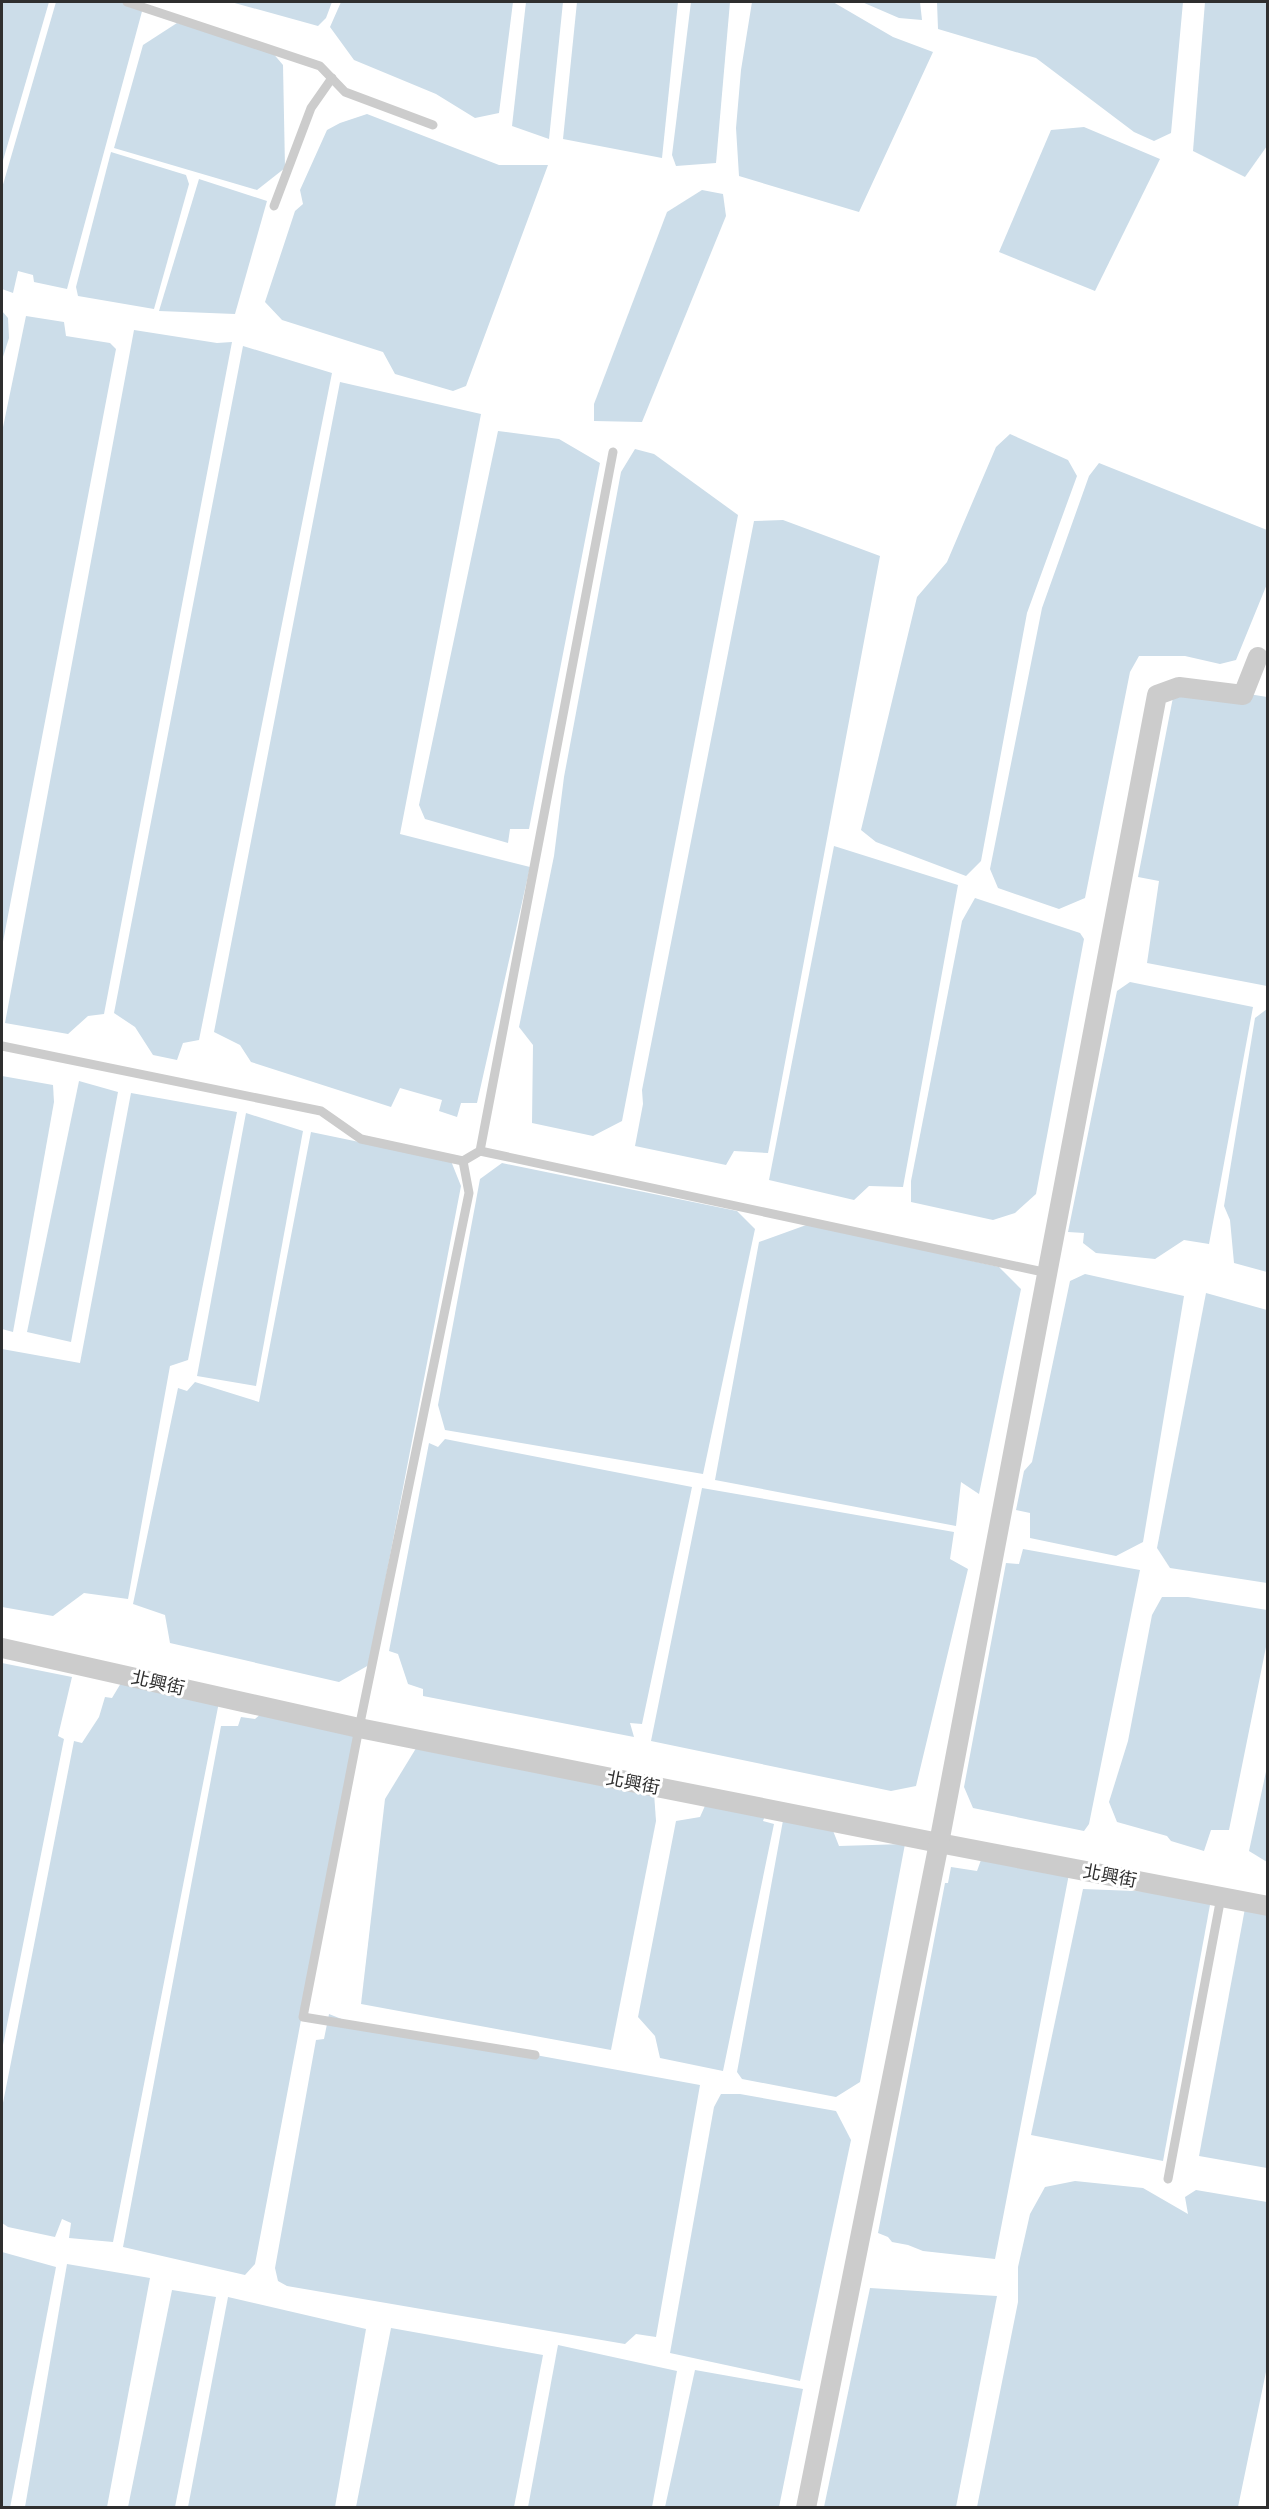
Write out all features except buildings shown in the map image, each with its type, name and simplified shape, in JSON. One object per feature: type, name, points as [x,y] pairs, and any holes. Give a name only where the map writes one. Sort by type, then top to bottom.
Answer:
[{"type":"street","points":[[806,2508],[939,1843],[1157,695],[1179,687],[1243,695],[1258,657]]},
{"type":"street","name":"北興街","points":[[2,1648],[359,1728],[1268,1906]]},
{"type":"lane","points":[[127,2],[320,66],[345,92],[433,125]]},
{"type":"lane","points":[[274,206],[311,108],[332,78]]},
{"type":"lane","points":[[480,1151],[613,452]]},
{"type":"lane","points":[[2,1046],[321,1111],[362,1138],[463,1161],[480,1151],[1048,1273]]},
{"type":"lane","points":[[463,1161],[469,1193],[359,1728],[303,2017],[535,2055]]},
{"type":"lane","points":[[1168,2179],[1221,1897]]},
{"type":"water","points":[[2,2],[49,2],[2,164]]},
{"type":"water","points":[[56,2],[137,2],[144,4],[67,289],[34,282],[33,275],[18,271],[13,293],[2,289],[2,188]]},
{"type":"water","points":[[231,2],[332,2],[326,18],[318,26]]},
{"type":"water","points":[[341,2],[513,2],[499,113],[475,118],[436,94],[354,60],[330,27]]},
{"type":"water","points":[[526,2],[563,2],[549,139],[512,126]]},
{"type":"water","points":[[577,2],[678,2],[662,158],[563,139]]},
{"type":"water","points":[[691,2],[730,2],[716,163],[676,166],[672,155]]},
{"type":"water","points":[[752,2],[833,2],[893,37],[933,52],[859,212],[739,176],[736,128],[741,70]]},
{"type":"water","points":[[862,2],[920,2],[922,20],[899,18]]},
{"type":"water","points":[[937,2],[1183,2],[1171,133],[1154,141],[1134,132],[1036,58],[938,29]]},
{"type":"water","points":[[1205,2],[1267,2],[1267,146],[1245,177],[1193,151]]},
{"type":"water","points":[[177,23],[266,45],[283,65],[285,168],[257,190],[114,148],[143,45]]},
{"type":"water","points":[[367,114],[499,165],[548,165],[466,386],[453,391],[395,374],[383,352],[282,320],[265,302],[295,211],[303,204],[300,190],[327,130]]},
{"type":"water","points":[[1084,127],[1160,159],[1095,291],[999,252],[1051,130]]},
{"type":"water","points":[[111,152],[186,175],[189,184],[154,309],[78,296],[76,287]]},
{"type":"water","points":[[199,179],[267,201],[235,314],[159,311]]},
{"type":"water","points":[[702,190],[723,194],[726,216],[642,422],[594,421],[594,404],[667,212]]},
{"type":"water","points":[[2,311],[8,318],[9,338],[2,360]]},
{"type":"water","points":[[26,316],[64,322],[66,336],[110,343],[116,349],[2,947],[2,432]]},
{"type":"water","points":[[134,330],[217,343],[232,342],[104,1014],[88,1016],[68,1034],[5,1023]]},
{"type":"water","points":[[243,346],[332,373],[199,1040],[183,1043],[177,1060],[153,1055],[135,1027],[114,1013]]},
{"type":"water","points":[[340,382],[481,414],[400,834],[530,867],[477,1103],[461,1103],[457,1117],[439,1111],[442,1100],[400,1088],[391,1107],[251,1062],[240,1045],[214,1032]]},
{"type":"water","points":[[498,431],[559,439],[600,463],[529,829],[510,829],[508,843],[425,819],[419,805]]},
{"type":"water","points":[[1010,434],[1068,460],[1077,476],[1027,613],[981,861],[966,876],[876,842],[861,830],[917,597],[947,562],[996,447]]},
{"type":"water","points":[[635,449],[654,454],[738,515],[622,1121],[593,1136],[532,1123],[533,1045],[519,1027],[554,856],[564,777],[621,472]]},
{"type":"water","points":[[1099,463],[1267,530],[1267,584],[1236,660],[1220,664],[1185,656],[1139,656],[1130,672],[1085,898],[1059,909],[998,888],[990,869],[1042,608],[1089,476]]},
{"type":"water","points":[[783,520],[880,556],[768,1153],[734,1151],[726,1165],[635,1146],[643,1104],[642,1090],[754,521]]},
{"type":"water","points":[[1176,682],[1267,697],[1267,986],[1147,963],[1159,881],[1138,877]]},
{"type":"water","points":[[834,846],[958,885],[903,1187],[869,1186],[854,1200],[769,1180]]},
{"type":"water","points":[[975,898],[1080,933],[1084,939],[1036,1194],[1015,1213],[993,1220],[911,1202],[911,1181],[962,921]]},
{"type":"water","points":[[1130,982],[1253,1007],[1209,1244],[1184,1240],[1155,1259],[1096,1253],[1083,1243],[1084,1233],[1068,1232],[1117,991]]},
{"type":"water","points":[[1267,1009],[1267,1272],[1234,1263],[1230,1220],[1224,1206],[1255,1018]]},
{"type":"water","points":[[2,1076],[53,1085],[54,1102],[13,1332],[2,1329]]},
{"type":"water","points":[[79,1081],[118,1092],[71,1342],[27,1332]]},
{"type":"water","points":[[131,1093],[237,1112],[188,1360],[170,1366],[128,1599],[84,1593],[53,1616],[2,1607],[2,1349],[80,1363]]},
{"type":"water","points":[[246,1113],[303,1131],[256,1386],[197,1376]]},
{"type":"water","points":[[311,1132],[451,1161],[461,1186],[369,1665],[339,1682],[170,1643],[165,1615],[133,1604],[178,1388],[187,1391],[195,1382],[259,1402]]},
{"type":"water","points":[[502,1163],[737,1211],[755,1229],[703,1474],[445,1430],[438,1405],[480,1179]]},
{"type":"water","points":[[809,1224],[999,1267],[1021,1289],[979,1494],[961,1482],[956,1526],[715,1480],[759,1242]]},
{"type":"water","points":[[1085,1274],[1184,1296],[1143,1542],[1116,1556],[1030,1538],[1030,1513],[1016,1510],[1024,1471],[1032,1462],[1070,1281]]},
{"type":"water","points":[[1206,1293],[1267,1310],[1267,1583],[1170,1568],[1157,1548]]},
{"type":"water","points":[[445,1439],[692,1487],[642,1724],[630,1723],[634,1737],[423,1696],[423,1689],[408,1684],[398,1654],[389,1651],[429,1443],[438,1447]]},
{"type":"water","points":[[702,1488],[954,1532],[950,1559],[968,1569],[916,1786],[891,1791],[651,1741]]},
{"type":"water","points":[[1023,1549],[1140,1570],[1089,1824],[1084,1831],[973,1808],[964,1787],[1006,1563],[1019,1564]]},
{"type":"water","points":[[1162,1597],[1188,1597],[1267,1610],[1267,1642],[1229,1830],[1211,1830],[1204,1851],[1171,1841],[1167,1836],[1117,1822],[1109,1802],[1128,1741],[1152,1615]]},
{"type":"water","points":[[2,1663],[72,1677],[58,1736],[64,1739],[2,2050]]},
{"type":"water","points":[[121,1683],[219,1702],[113,2242],[69,2238],[71,2223],[62,2219],[55,2237],[8,2227],[2,2223],[2,2108],[74,1741],[82,1743],[99,1717],[105,1697],[112,1698]]},
{"type":"water","points":[[263,1712],[355,1734],[255,2264],[245,2275],[123,2247],[221,1726],[238,1726],[241,1717],[255,1719]]},
{"type":"water","points":[[418,1745],[654,1793],[656,1821],[611,2050],[361,2004],[385,1799]]},
{"type":"water","points":[[1267,1767],[1267,1862],[1249,1851]]},
{"type":"water","points":[[708,1799],[766,1813],[763,1821],[774,1824],[723,2071],[660,2058],[655,2036],[638,2017],[676,1821],[700,1817]]},
{"type":"water","points":[[784,1815],[830,1823],[839,1846],[905,1844],[860,2082],[836,2097],[742,2079],[737,2072]]},
{"type":"water","points":[[981,1860],[1069,1874],[995,2259],[923,2251],[892,2242],[888,2237],[878,2233],[945,1883],[948,1883],[951,1867],[977,1871]]},
{"type":"water","points":[[1083,1889],[1212,1894],[1163,2161],[1031,2135]]},
{"type":"water","points":[[1246,1903],[1267,1907],[1267,2168],[1199,2156]]},
{"type":"water","points":[[329,2014],[344,2020],[700,2085],[656,2337],[636,2334],[625,2344],[287,2286],[278,2281],[275,2268],[316,2040],[324,2039]]},
{"type":"water","points":[[721,2094],[740,2094],[836,2111],[851,2140],[800,2381],[670,2353],[714,2107]]},
{"type":"water","points":[[1075,2181],[1143,2188],[1188,2214],[1185,2197],[1196,2190],[1267,2202],[1267,2367],[1238,2507],[977,2507],[1018,2302],[1018,2267],[1030,2214],[1045,2187]]},
{"type":"water","points":[[2,2252],[56,2267],[10,2508],[2,2507]]},
{"type":"water","points":[[67,2264],[150,2278],[107,2507],[25,2507]]},
{"type":"water","points":[[870,2288],[997,2296],[956,2507],[824,2507]]},
{"type":"water","points":[[172,2290],[216,2297],[175,2507],[128,2507]]},
{"type":"water","points":[[228,2297],[366,2329],[335,2507],[188,2507]]},
{"type":"water","points":[[391,2328],[543,2355],[514,2507],[356,2507]]},
{"type":"water","points":[[558,2345],[677,2371],[652,2507],[528,2507]]},
{"type":"water","points":[[695,2370],[803,2389],[779,2507],[665,2507]]}]
